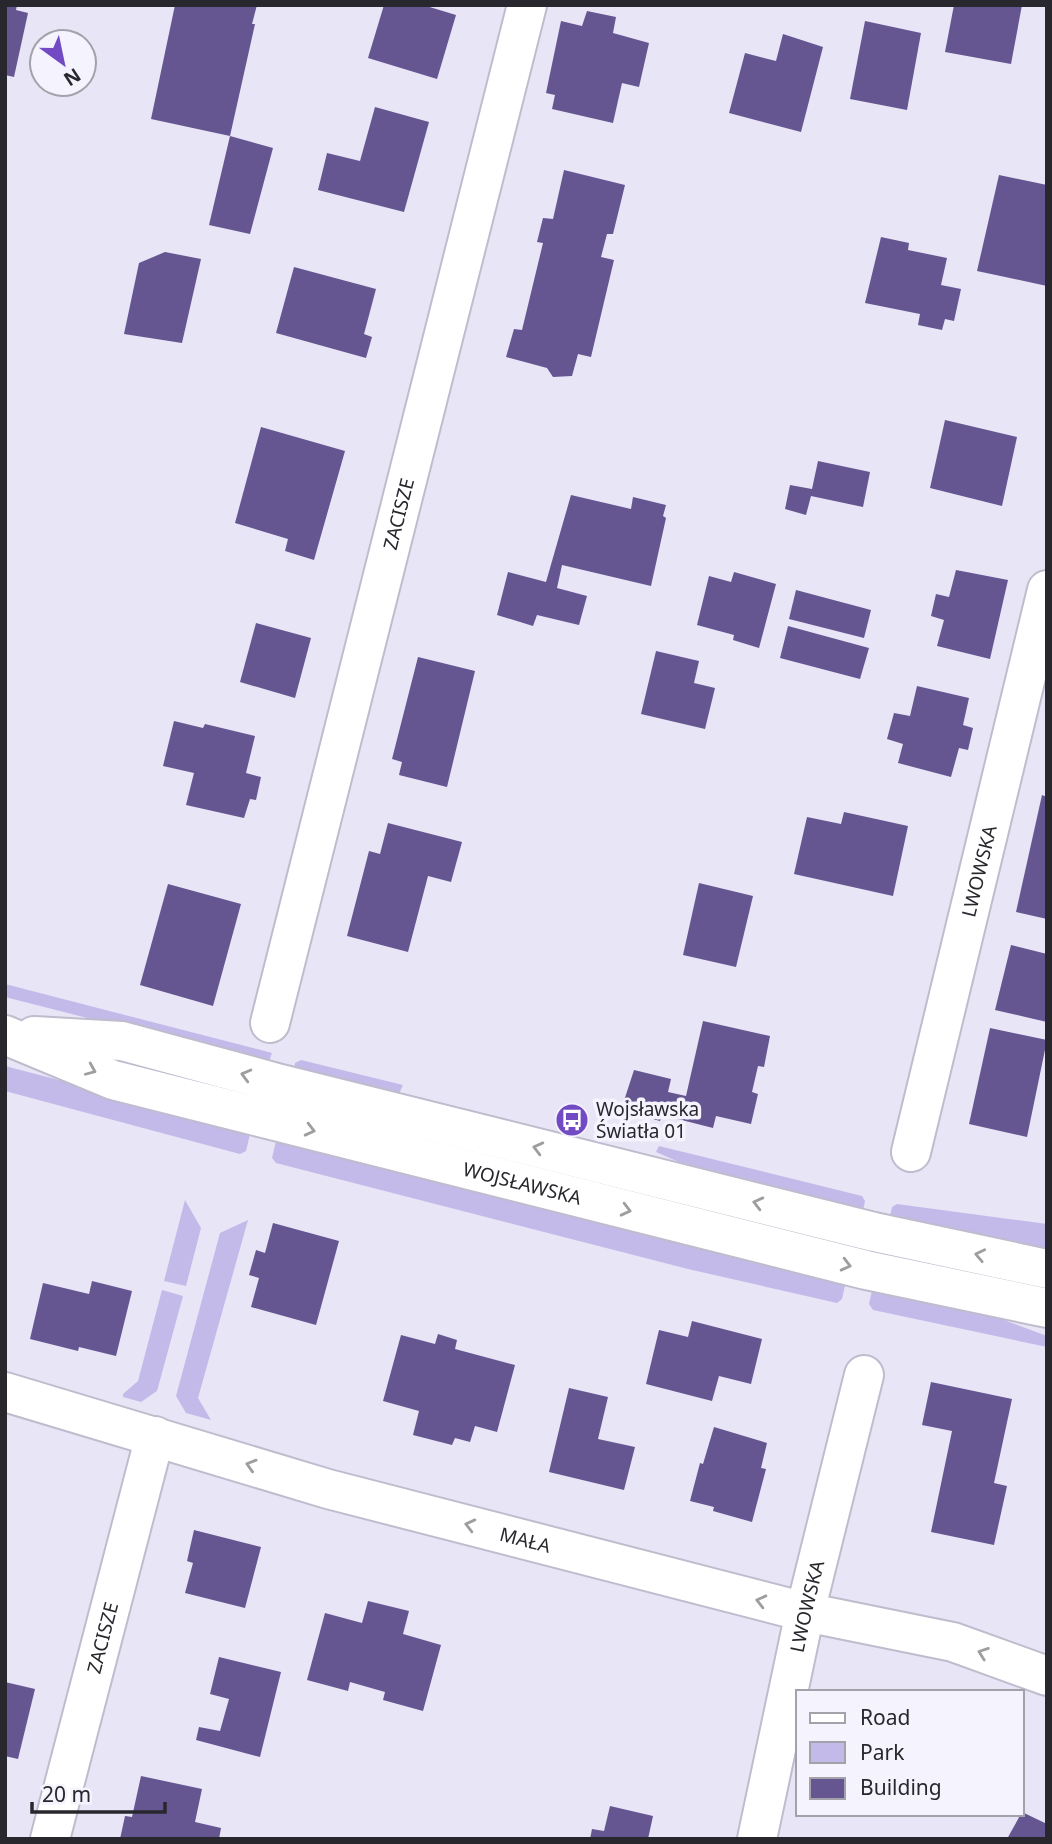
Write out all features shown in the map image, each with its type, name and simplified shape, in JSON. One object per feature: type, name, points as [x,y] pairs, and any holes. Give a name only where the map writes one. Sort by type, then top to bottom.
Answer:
[{"type":"street","name":"ZACISZE","points":[[270,1023],[527,5]]},
{"type":"street","name":"LWOWSKA","points":[[911,1152],[1047,590]]},
{"type":"street","name":"WOJSŁAWSKA","points":[[5,1034],[122,1041],[277,1083],[874,1232],[1047,1269]]},
{"type":"street","name":"WOJSŁAWSKA","points":[[5,1034],[113,1080],[866,1270],[1047,1308]]},
{"type":"street","name":"LWOWSKA","points":[[757,1839],[805,1612],[864,1375]]},
{"type":"street","name":"MAŁA","points":[[5,1392],[328,1489],[805,1612],[953,1642],[1047,1676]]},
{"type":"street","name":"ZACISZE","points":[[50,1839],[155,1436]]},
{"type":"green space","points":[[5,984],[272,1053],[268,1064],[5,997]]},
{"type":"green space","points":[[301,1060],[403,1085],[398,1096],[294,1072],[295,1063]]},
{"type":"green space","points":[[5,1066],[251,1130],[246,1151],[240,1154],[5,1091]]},
{"type":"green space","points":[[277,1137],[846,1281],[842,1299],[837,1303],[688,1269],[276,1163],[272,1158]]},
{"type":"green space","points":[[659,1146],[862,1196],[865,1201],[862,1216],[736,1187],[656,1152]]},
{"type":"green space","points":[[185,1200],[201,1228],[186,1286],[164,1281]]},
{"type":"green space","points":[[897,1204],[1047,1224],[1047,1255],[889,1221],[892,1207]]},
{"type":"green space","points":[[248,1220],[198,1398],[211,1420],[186,1413],[176,1396],[220,1233]]},
{"type":"green space","points":[[873,1286],[969,1307],[1047,1336],[1047,1347],[873,1310],[869,1304]]},
{"type":"green space","points":[[162,1290],[183,1296],[157,1391],[141,1402],[123,1397],[123,1394],[138,1381]]},
{"type":"building","points":[[5,5],[17,5],[16,10],[28,13],[14,77],[5,75]]},
{"type":"building","points":[[175,5],[257,5],[230,136],[151,119]]},
{"type":"building","points":[[384,5],[423,5],[456,15],[437,79],[368,58]]},
{"type":"building","points":[[954,5],[1022,5],[1011,64],[945,52]]},
{"type":"building","points":[[587,11],[616,17],[613,33],[649,43],[639,87],[622,83],[613,123],[552,109],[555,95],[546,93],[561,21],[582,26]]},
{"type":"building","points":[[865,21],[921,33],[907,110],[850,99]]},
{"type":"building","points":[[783,34],[823,47],[801,132],[729,113],[745,53],[776,61]]},
{"type":"building","points":[[375,107],[429,122],[404,212],[318,190],[327,153],[360,161]]},
{"type":"building","points":[[230,136],[273,148],[250,234],[209,225]]},
{"type":"building","points":[[564,170],[625,185],[613,234],[607,234],[601,257],[614,260],[591,357],[578,354],[572,376],[553,377],[547,368],[506,357],[514,329],[522,330],[543,243],[537,242],[543,218],[553,219]]},
{"type":"building","points":[[999,175],[1047,185],[1047,286],[977,271]]},
{"type":"building","points":[[881,237],[909,243],[908,250],[947,258],[941,285],[961,289],[954,321],[945,319],[942,330],[918,325],[920,314],[865,303]]},
{"type":"building","points":[[165,252],[201,259],[182,343],[124,334],[139,263]]},
{"type":"building","points":[[294,267],[376,289],[364,334],[372,337],[366,358],[276,333]]},
{"type":"building","points":[[945,420],[1017,437],[1002,506],[930,488]]},
{"type":"building","points":[[261,427],[345,451],[314,560],[285,551],[288,539],[235,523]]},
{"type":"building","points":[[818,461],[870,472],[863,507],[811,496],[806,515],[785,509],[790,485],[812,489]]},
{"type":"building","points":[[571,495],[631,509],[633,497],[666,505],[663,516],[666,518],[651,586],[562,565],[557,588],[587,596],[579,625],[537,615],[533,626],[497,615],[508,572],[546,582]]},
{"type":"building","points":[[956,570],[1008,580],[990,659],[937,646],[944,620],[931,616],[936,594],[949,597]]},
{"type":"building","points":[[734,572],[776,584],[759,648],[733,640],[734,635],[697,625],[709,576],[731,582]]},
{"type":"building","points":[[796,590],[871,610],[864,638],[789,619]]},
{"type":"building","points":[[256,623],[311,638],[295,698],[240,682]]},
{"type":"building","points":[[788,626],[869,648],[860,679],[780,658]]},
{"type":"building","points":[[656,651],[699,661],[694,683],[715,688],[705,729],[641,714]]},
{"type":"building","points":[[418,657],[475,671],[447,787],[399,775],[402,762],[392,759]]},
{"type":"building","points":[[917,686],[969,698],[963,725],[973,728],[968,750],[959,748],[951,777],[898,763],[903,744],[887,739],[894,713],[910,716]]},
{"type":"building","points":[[174,721],[203,728],[205,724],[255,736],[246,773],[261,777],[256,800],[250,799],[244,818],[186,805],[194,773],[163,766]]},
{"type":"building","points":[[1042,795],[1047,797],[1047,919],[1016,912]]},
{"type":"building","points":[[844,812],[908,826],[893,896],[794,874],[807,817],[841,824]]},
{"type":"building","points":[[388,823],[462,842],[451,882],[428,876],[408,952],[347,936],[369,851],[380,854]]},
{"type":"building","points":[[699,883],[753,896],[736,967],[683,955]]},
{"type":"building","points":[[168,884],[241,904],[213,1006],[140,985]]},
{"type":"building","points":[[1011,945],[1047,954],[1047,1022],[995,1010]]},
{"type":"building","points":[[703,1021],[770,1036],[764,1067],[758,1066],[752,1092],[758,1094],[751,1124],[716,1116],[713,1128],[662,1115],[660,1121],[621,1110],[634,1070],[671,1079],[668,1092],[686,1096]]},
{"type":"building","points":[[990,1028],[1047,1040],[1027,1137],[969,1124]]},
{"type":"building","points":[[273,1223],[339,1241],[316,1325],[251,1307],[259,1278],[249,1275],[256,1250],[265,1253]]},
{"type":"building","points":[[92,1281],[132,1291],[116,1356],[79,1347],[78,1351],[30,1339],[43,1283],[89,1294]]},
{"type":"building","points":[[692,1321],[762,1339],[751,1384],[719,1376],[712,1401],[646,1384],[659,1330],[688,1337]]},
{"type":"building","points":[[438,1334],[457,1340],[455,1349],[515,1365],[497,1432],[475,1426],[470,1442],[455,1438],[452,1445],[413,1435],[419,1411],[383,1401],[401,1335],[435,1344]]},
{"type":"building","points":[[931,1382],[1012,1399],[994,1483],[1007,1486],[994,1545],[931,1532],[952,1431],[922,1425]]},
{"type":"building","points":[[569,1388],[608,1397],[598,1439],[635,1447],[624,1490],[549,1472]]},
{"type":"building","points":[[714,1427],[767,1443],[761,1468],[766,1469],[752,1522],[690,1501],[700,1463],[703,1464]]},
{"type":"building","points":[[194,1530],[261,1547],[245,1608],[185,1593],[193,1563],[187,1561]]},
{"type":"building","points":[[368,1601],[409,1611],[403,1634],[441,1645],[423,1711],[383,1700],[385,1692],[350,1682],[348,1691],[307,1680],[325,1613],[362,1623]]},
{"type":"building","points":[[219,1657],[281,1672],[260,1757],[196,1740],[199,1727],[220,1731],[229,1699],[210,1694]]},
{"type":"building","points":[[5,1682],[35,1689],[18,1759],[5,1756]]},
{"type":"building","points":[[141,1776],[202,1789],[195,1822],[221,1828],[219,1839],[120,1839],[125,1816],[132,1817]]},
{"type":"building","points":[[610,1806],[653,1816],[648,1839],[590,1839],[592,1829],[604,1831]]},
{"type":"building","points":[[1024,1813],[1047,1824],[1047,1839],[1007,1839]]},
{"type":"place","name":"Wojsławska Światła 01","points":[[572,1120]]}]
